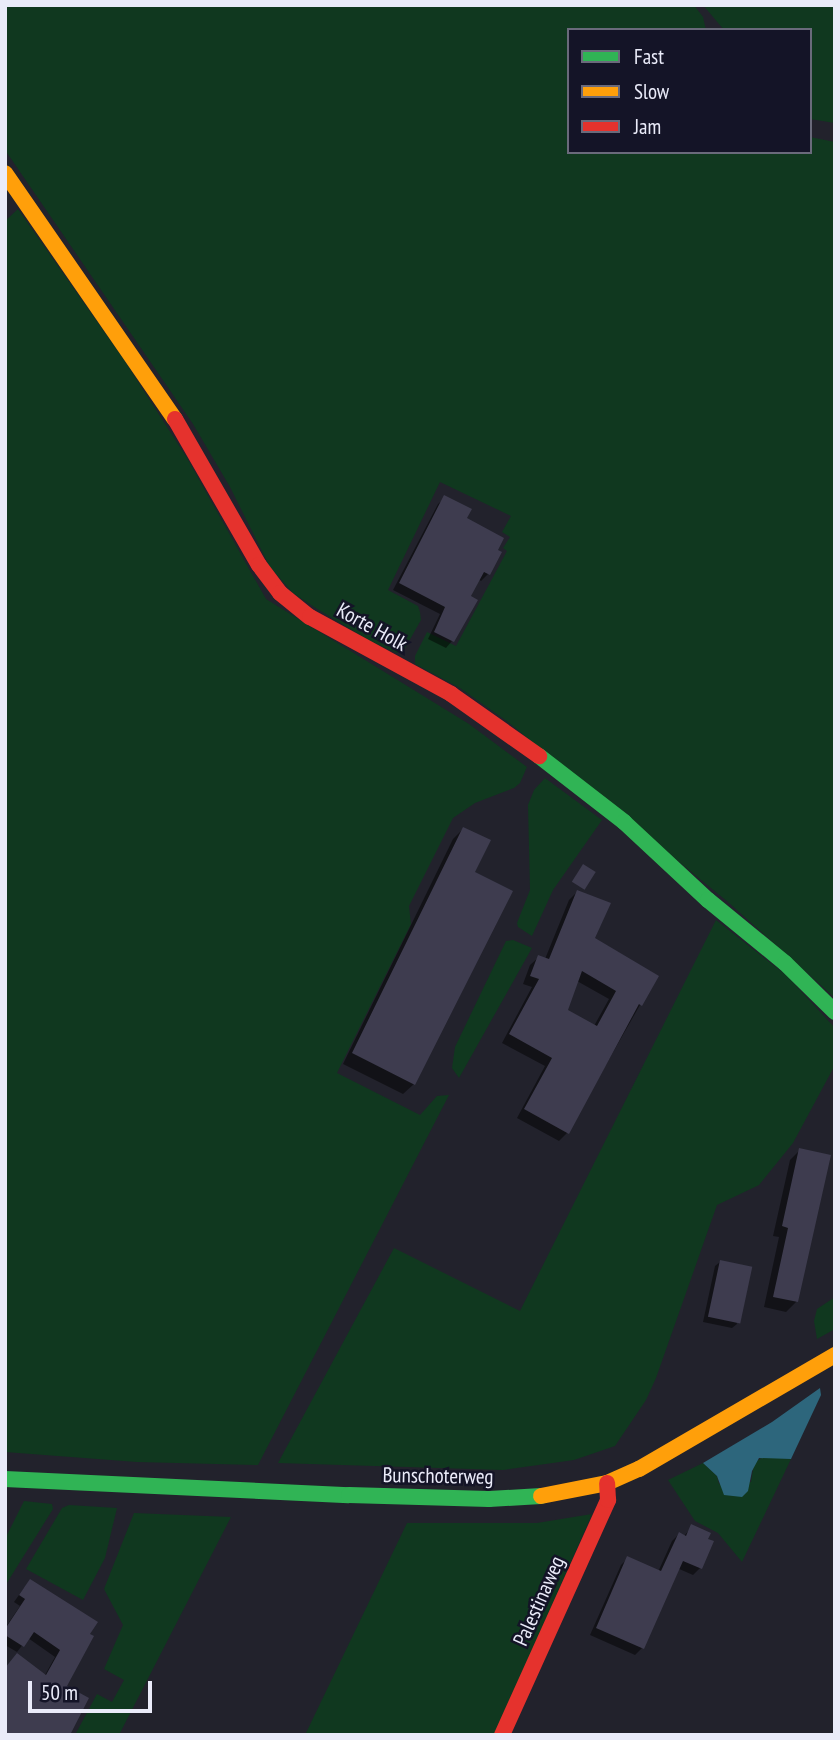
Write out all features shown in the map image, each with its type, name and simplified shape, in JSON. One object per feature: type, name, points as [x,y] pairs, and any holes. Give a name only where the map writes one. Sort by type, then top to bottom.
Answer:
[{"type":"street","name":"Korte Holk","points":[[5,173],[165,401],[259,565],[280,593],[310,617],[452,694],[563,774],[624,822],[708,900],[785,963],[835,1012]]},
{"type":"street","name":"Bunschoterweg","points":[[5,1479],[138,1488],[489,1499],[552,1495],[607,1483],[639,1469],[835,1355]]},
{"type":"street","name":"Palestinaweg","points":[[502,1735],[608,1500],[607,1483]]},
{"type":"green space","points":[[5,5],[694,5],[703,17],[706,28],[567,28],[567,154],[812,154],[812,137],[835,142],[835,998],[728,902],[508,722],[460,688],[415,664],[415,656],[427,632],[456,646],[507,551],[503,548],[510,537],[502,532],[511,516],[440,482],[388,590],[418,606],[420,612],[421,620],[404,650],[397,653],[370,641],[293,593],[270,567],[230,487],[193,424],[5,150]]},
{"type":"green space","points":[[703,5],[835,5],[835,123],[812,119],[812,28],[722,28]]},
{"type":"green space","points":[[18,209],[124,360],[187,458],[266,599],[469,724],[527,767],[520,783],[514,788],[475,803],[453,818],[409,906],[411,924],[337,1073],[420,1115],[437,1096],[449,1095],[258,1465],[137,1462],[5,1452],[5,221]]},
{"type":"green space","points":[[545,778],[602,820],[553,890],[532,936],[518,927],[517,923],[530,890],[528,805],[534,790]]},
{"type":"green space","points":[[716,920],[786,975],[835,1028],[835,1065],[793,1143],[759,1185],[717,1205],[656,1378],[646,1400],[615,1446],[574,1460],[503,1470],[278,1463],[394,1248],[520,1311]]},
{"type":"green space","points":[[513,940],[532,948],[459,1078],[452,1068],[455,1047],[506,941]]},
{"type":"green space","points":[[835,1297],[835,1329],[817,1339],[814,1321],[817,1309]]},
{"type":"green space","points":[[764,1456],[791,1459],[742,1562],[718,1533],[695,1521],[668,1480],[703,1463],[717,1476],[719,1484],[751,1482],[754,1463]]},
{"type":"green space","points":[[24,1501],[52,1504],[53,1509],[5,1586],[5,1539]]},
{"type":"green space","points":[[69,1505],[117,1508],[105,1558],[83,1600],[26,1569],[62,1508]]},
{"type":"green space","points":[[134,1513],[231,1517],[119,1735],[75,1735],[97,1694],[112,1702],[124,1680],[104,1669],[123,1625],[104,1589]]},
{"type":"green space","points":[[592,1514],[495,1735],[305,1735],[407,1523],[537,1523]]},
{"type":"water","points":[[820,1388],[821,1395],[791,1459],[759,1458],[752,1471],[748,1491],[742,1497],[724,1495],[717,1476],[703,1463],[772,1422]]},
{"type":"building","points":[[444,495],[472,509],[467,518],[504,538],[498,550],[502,552],[490,575],[484,572],[471,596],[478,600],[454,642],[434,632],[445,607],[399,583]]},
{"type":"building","points":[[463,827],[491,840],[475,872],[513,891],[415,1085],[352,1053]]},
{"type":"building","points":[[583,864],[596,872],[585,890],[572,882]]},
{"type":"building","points":[[577,890],[611,903],[595,938],[659,976],[642,1006],[639,1004],[569,1134],[524,1109],[552,1058],[509,1034],[539,979],[530,976],[538,955],[549,959]],"holes":[[[582,971],[616,991],[597,1026],[568,1010]]]},
{"type":"building","points":[[799,1148],[831,1155],[798,1302],[773,1297],[788,1228],[782,1226]]},
{"type":"building","points":[[720,1260],[752,1267],[740,1324],[708,1317]]},
{"type":"building","points":[[691,1524],[711,1533],[708,1539],[714,1541],[702,1569],[683,1561],[644,1649],[596,1628],[627,1556],[661,1571],[679,1532],[686,1536]]},
{"type":"building","points":[[30,1579],[98,1622],[90,1634],[94,1636],[67,1686],[89,1698],[70,1735],[5,1735],[5,1668],[17,1653],[46,1675],[60,1650],[34,1632],[24,1647],[5,1635],[5,1629],[25,1599],[19,1595]]},
{"type":"traffic: fast","points":[[539,756],[624,822],[708,900],[785,963],[835,1012]]},
{"type":"traffic: fast","points":[[5,1479],[349,1495],[489,1499],[541,1496]]},
{"type":"traffic: slow","points":[[5,173],[175,419]]},
{"type":"traffic: slow","points":[[541,1496],[607,1483],[639,1469],[835,1355]]},
{"type":"traffic: jam","points":[[175,419],[259,565],[280,593],[310,617],[451,694],[539,756]]},
{"type":"traffic: jam","points":[[502,1735],[608,1500],[607,1483]]}]
